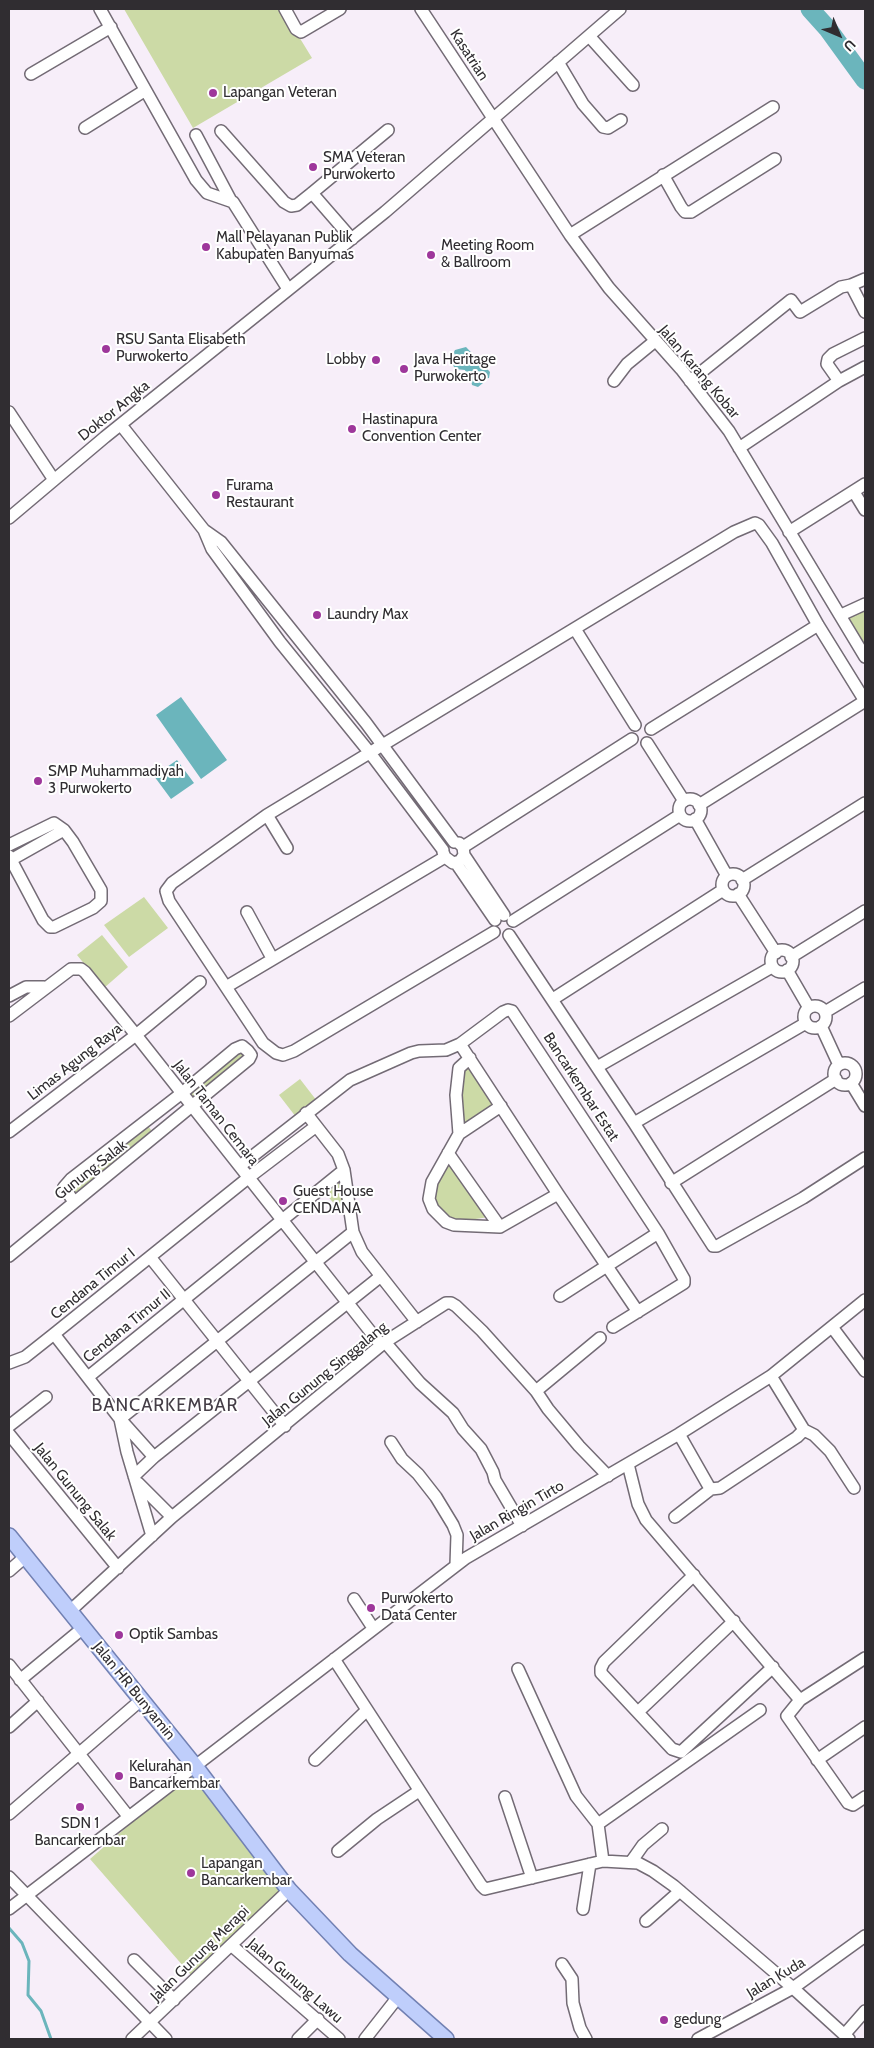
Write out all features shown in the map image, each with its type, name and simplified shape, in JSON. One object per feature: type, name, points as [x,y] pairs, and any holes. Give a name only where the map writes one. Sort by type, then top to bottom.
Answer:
[{"type":"main road","name":"Jalan HR Bunyamin","points":[[9,1536],[194,1765],[289,1890],[350,1954],[446,2039]]},
{"type":"street","points":[[100,9],[144,91],[203,190],[212,195],[230,199]]},
{"type":"street","points":[[285,9],[296,29],[301,32],[340,9]]},
{"type":"street","name":"Kasatrian","points":[[421,9],[492,118]]},
{"type":"street","name":"Doktor Angka","points":[[9,518],[120,425],[385,212],[620,9]]},
{"type":"street","points":[[31,74],[111,27]]},
{"type":"street","points":[[589,36],[633,85]]},
{"type":"street","points":[[558,62],[583,104],[603,127],[608,128],[620,120]]},
{"type":"street","points":[[84,128],[144,91]]},
{"type":"street","points":[[570,235],[663,175],[773,108]]},
{"type":"street","name":"Jalan Karang Kobar","points":[[492,118],[570,235],[609,288],[690,381],[729,431],[865,657]]},
{"type":"street","points":[[221,131],[284,202],[290,206],[297,204],[388,130]]},
{"type":"street","points":[[196,135],[230,199],[288,290]]},
{"type":"street","points":[[663,175],[681,207],[685,212],[691,212],[775,159]]},
{"type":"street","points":[[312,192],[352,239]]},
{"type":"street","points":[[690,381],[791,300],[800,312],[841,287],[865,279]]},
{"type":"street","points":[[851,285],[865,312]]},
{"type":"street","points":[[839,381],[827,364],[828,359],[833,354],[865,338]]},
{"type":"street","points":[[614,381],[627,364],[654,341]]},
{"type":"street","points":[[739,448],[839,381],[865,367]]},
{"type":"street","points":[[9,412],[54,480]]},
{"type":"street","points":[[120,425],[204,530],[212,549],[280,642],[370,753],[450,862],[460,852],[632,740]]},
{"type":"street","points":[[789,532],[865,484]]},
{"type":"street","points":[[854,492],[865,510]]},
{"type":"street","points":[[680,815],[501,922],[302,1046],[283,1054],[276,1053],[263,1043],[169,901],[166,891],[172,883],[267,815],[734,532],[755,523],[759,524],[772,543],[818,625],[865,701],[699,805]]},
{"type":"street","points":[[204,530],[221,542],[366,724],[460,852],[501,922],[514,929],[509,935],[634,1123],[711,1245],[715,1247],[804,1198],[865,1158]]},
{"type":"street","points":[[841,615],[865,604]]},
{"type":"street","points":[[651,729],[818,625]]},
{"type":"street","points":[[575,629],[635,725]]},
{"type":"street","points":[[280,642],[292,632]]},
{"type":"street","points":[[306,674],[317,663]]},
{"type":"street","points":[[353,734],[366,724]]},
{"type":"street","points":[[635,725],[642,724],[651,729]]},
{"type":"street","points":[[632,740],[631,732],[635,725]]},
{"type":"street","points":[[632,740],[640,745],[647,743],[651,737],[651,729]]},
{"type":"street","points":[[647,743],[684,801]]},
{"type":"street","points":[[690,799],[699,805],[700,813],[695,819],[688,820],[680,815],[679,807],[684,801],[690,799]]},
{"type":"street","points":[[742,880],[865,803]]},
{"type":"street","points":[[267,815],[287,848]]},
{"type":"street","points":[[695,819],[726,876]]},
{"type":"street","points":[[9,845],[50,823],[54,823],[64,830],[73,842],[101,890],[101,901],[93,908],[54,927],[50,927],[43,920],[10,859],[64,830]]},
{"type":"street","points":[[226,987],[444,853],[448,843],[460,852]]},
{"type":"street","points":[[737,875],[742,880],[743,888],[738,894],[728,895],[723,890],[722,883],[726,876],[737,875]]},
{"type":"street","points":[[552,999],[723,890]]},
{"type":"street","points":[[738,894],[776,952]]},
{"type":"street","points":[[247,912],[272,958]]},
{"type":"street","points":[[791,956],[865,912]]},
{"type":"street","points":[[776,952],[786,952],[791,956],[792,964],[788,970]]},
{"type":"street","points":[[776,952],[771,959],[772,967],[777,971],[788,970]]},
{"type":"street","points":[[597,1067],[772,967]]},
{"type":"street","name":"Jalan Taman Cemara","points":[[9,1016],[71,969],[81,969],[136,1035],[347,1303],[420,1383],[452,1413],[463,1429],[480,1446],[495,1480],[522,1526]]},
{"type":"street","points":[[788,970],[809,1008]]},
{"type":"street","name":"Limas Agung Raya","points":[[9,1132],[136,1035],[200,982]]},
{"type":"street","points":[[9,996],[26,987],[44,988]]},
{"type":"street","points":[[825,1012],[865,988]]},
{"type":"street","points":[[809,1008],[816,1007],[825,1012]]},
{"type":"street","points":[[809,1008],[805,1015],[806,1023],[811,1027],[821,1026],[826,1020],[825,1012]]},
{"type":"street","name":"Bancarkembar Estat","points":[[240,1166],[350,1080],[401,1056],[419,1051],[446,1050],[460,1044],[503,1012],[512,1011],[658,1233],[684,1281],[613,1327]]},
{"type":"street","points":[[634,1123],[806,1023]]},
{"type":"street","points":[[821,1026],[839,1065]]},
{"type":"street","points":[[460,1044],[638,1312]]},
{"type":"street","name":"Gunung Salak","points":[[9,1256],[250,1060],[251,1055],[242,1046],[235,1049],[182,1093]]},
{"type":"street","points":[[459,1134],[456,1079],[459,1068],[470,1058]]},
{"type":"street","points":[[855,1069],[865,1062]]},
{"type":"street","points":[[850,1064],[855,1069],[856,1077],[851,1083],[842,1084],[836,1079],[835,1071],[839,1065],[850,1064]]},
{"type":"street","points":[[671,1183],[836,1079]]},
{"type":"street","points":[[851,1083],[865,1106]]},
{"type":"street","points":[[74,1202],[65,1190],[65,1185],[182,1093]]},
{"type":"street","points":[[501,1106],[459,1134],[429,1190],[429,1199],[433,1209],[446,1222],[454,1225],[500,1227],[558,1194]]},
{"type":"street","points":[[306,1113],[315,1127],[338,1154],[344,1170],[353,1232],[362,1252],[417,1322]]},
{"type":"street","name":"Cendana Timur I","points":[[9,1363],[25,1357],[248,1178],[315,1127]]},
{"type":"street","points":[[448,1153],[500,1227]]},
{"type":"street","name":"Cendana Timur II","points":[[88,1377],[344,1170]]},
{"type":"street","points":[[120,1419],[353,1232]]},
{"type":"street","points":[[560,1296],[658,1233]]},
{"type":"street","points":[[150,1257],[285,1426]]},
{"type":"street","points":[[136,1479],[154,1457],[381,1276]]},
{"type":"street","name":"Jalan Ringin Tirto","points":[[9,1909],[456,1565],[679,1434],[770,1376],[865,1300]]},
{"type":"street","name":"Jalan Gunung Singgalang","points":[[70,1611],[172,1517],[383,1344],[443,1304],[451,1303],[482,1331],[536,1391],[548,1409],[579,1446],[608,1476]]},
{"type":"street","points":[[832,1327],[865,1371]]},
{"type":"street","points":[[54,1334],[120,1419],[154,1457]]},
{"type":"street","points":[[536,1391],[600,1338]]},
{"type":"street","points":[[770,1376],[804,1430],[814,1435],[830,1452],[854,1488]]},
{"type":"street","points":[[9,1426],[46,1397]]},
{"type":"street","points":[[120,1419],[152,1536]]},
{"type":"street","points":[[675,1516],[711,1489],[720,1488],[797,1437],[804,1430]]},
{"type":"street","name":"Jalan Gunung Salak","points":[[9,1434],[118,1568]]},
{"type":"street","points":[[679,1434],[711,1489]]},
{"type":"street","points":[[391,1442],[402,1459],[418,1474],[436,1497],[453,1525],[457,1535],[456,1565]]},
{"type":"street","points":[[628,1464],[641,1512],[800,1700]]},
{"type":"street","points":[[136,1479],[172,1517]]},
{"type":"street","points":[[9,1571],[25,1557]]},
{"type":"street","points":[[694,1575],[604,1662],[600,1668],[601,1673],[672,1749],[680,1752],[773,1667]]},
{"type":"street","points":[[354,1599],[373,1628]]},
{"type":"street","points":[[638,1712],[734,1621]]},
{"type":"street","points":[[20,1680],[83,1628]]},
{"type":"street","points":[[865,1658],[800,1700],[787,1716],[848,1803],[853,1805],[865,1797]]},
{"type":"street","points":[[334,1659],[485,1889],[602,1861],[638,1863],[654,1871],[680,1891],[847,2037],[865,2011]]},
{"type":"street","points":[[9,1665],[128,1816]]},
{"type":"street","points":[[518,1669],[576,1796],[598,1824],[602,1861]]},
{"type":"street","points":[[9,1814],[141,1700]]},
{"type":"street","points":[[9,1727],[38,1701]]},
{"type":"street","points":[[315,1760],[367,1710]]},
{"type":"street","points":[[598,1824],[760,1710]]},
{"type":"street","points":[[817,1760],[865,1727]]},
{"type":"street","points":[[338,1851],[377,1819],[419,1791]]},
{"type":"street","points":[[505,1797],[532,1878]]},
{"type":"street","points":[[631,1862],[643,1845],[662,1830]]},
{"type":"street","points":[[583,1909],[590,1864]]},
{"type":"street","points":[[9,1877],[166,2039]]},
{"type":"street","name":"Jalan Gunung Merapi","points":[[132,2039],[289,1890]]},
{"type":"street","points":[[646,1921],[680,1891]]},
{"type":"street","name":"Jalan Kuda","points":[[698,2039],[793,1988],[865,1936]]},
{"type":"street","name":"Jalan Gunung Lawu","points":[[231,1945],[339,2039]]},
{"type":"street","points":[[134,1960],[174,2000]]},
{"type":"street","points":[[562,1964],[572,1979],[573,2003],[580,2028],[586,2039]]},
{"type":"street","points":[[365,2039],[398,1997]]},
{"type":"street","points":[[298,2039],[318,2019]]},
{"type":"green space","name":"Lapangan Veteran","points":[[124,9],[282,9],[312,58],[193,128]]},
{"type":"green space","points":[[865,599],[865,649],[843,611]]},
{"type":"green space","points":[[144,897],[168,928],[129,957],[104,925]]},
{"type":"green space","points":[[102,935],[128,967],[104,988],[77,955]]},
{"type":"green space","points":[[238,1050],[247,1059],[193,1102],[186,1093]]},
{"type":"green space","points":[[470,1065],[496,1104],[464,1126],[461,1074]]},
{"type":"green space","points":[[300,1079],[317,1101],[296,1117],[279,1095]]},
{"type":"green space","points":[[146,1123],[154,1134],[76,1198],[67,1185]]},
{"type":"green space","points":[[449,1161],[489,1217],[456,1222],[447,1219],[434,1205],[435,1184]]},
{"type":"green space","points":[[343,1175],[346,1217],[323,1191]]},
{"type":"green space","name":"Lapangan Bancarkembar","points":[[191,1771],[292,1887],[191,1975],[90,1859]]},
{"type":"water","points":[[466,347],[490,372],[489,378],[483,379],[483,383],[478,387],[472,385],[471,379],[468,379],[465,370],[455,369],[451,361],[455,356],[455,350]]},
{"type":"water","points":[[181,697],[227,760],[201,779],[156,715]]},
{"type":"water","points":[[177,760],[194,783],[171,799],[154,776]]},
{"type":"waterway","points":[[810,9],[828,29],[865,80]]},
{"type":"waterway","points":[[9,1928],[22,1943],[29,1961],[28,1995],[41,2011],[51,2039]]},
{"type":"place","name":"Lapangan Veteran","points":[[213,93]]},
{"type":"place","name":"SMA Veteran Purwokerto","points":[[313,167]]},
{"type":"place","name":"Mall Pelayanan Publik Kabupaten Banyumas","points":[[206,247]]},
{"type":"place","name":"Meeting Room & Ballroom","points":[[431,255]]},
{"type":"place","name":"RSU Santa Elisabeth Purwokerto","points":[[106,349]]},
{"type":"place","name":"Lobby","points":[[376,360]]},
{"type":"place","name":"Java Heritage Purwokerto","points":[[404,369]]},
{"type":"place","name":"Hastinapura Convention Center","points":[[352,429]]},
{"type":"place","name":"Furama Restaurant","points":[[216,495]]},
{"type":"place","name":"Laundry Max","points":[[317,615]]},
{"type":"place","name":"SMP Muhammadiyah 3 Purwokerto","points":[[38,781]]},
{"type":"place","name":"Guest House CENDANA","points":[[283,1201]]},
{"type":"place","name":"Purwokerto Data Center","points":[[371,1608]]},
{"type":"place","name":"Optik Sambas","points":[[119,1635]]},
{"type":"place","name":"Kelurahan Bancarkembar","points":[[119,1776]]},
{"type":"place","name":"SDN 1 Bancarkembar","points":[[80,1807]]},
{"type":"place","name":"Lapangan Bancarkembar","points":[[191,1873]]},
{"type":"place","name":"gedung","points":[[664,2020]]},
{"type":"district","name":"BANCARKEMBAR","points":[[165,1406]]}]
